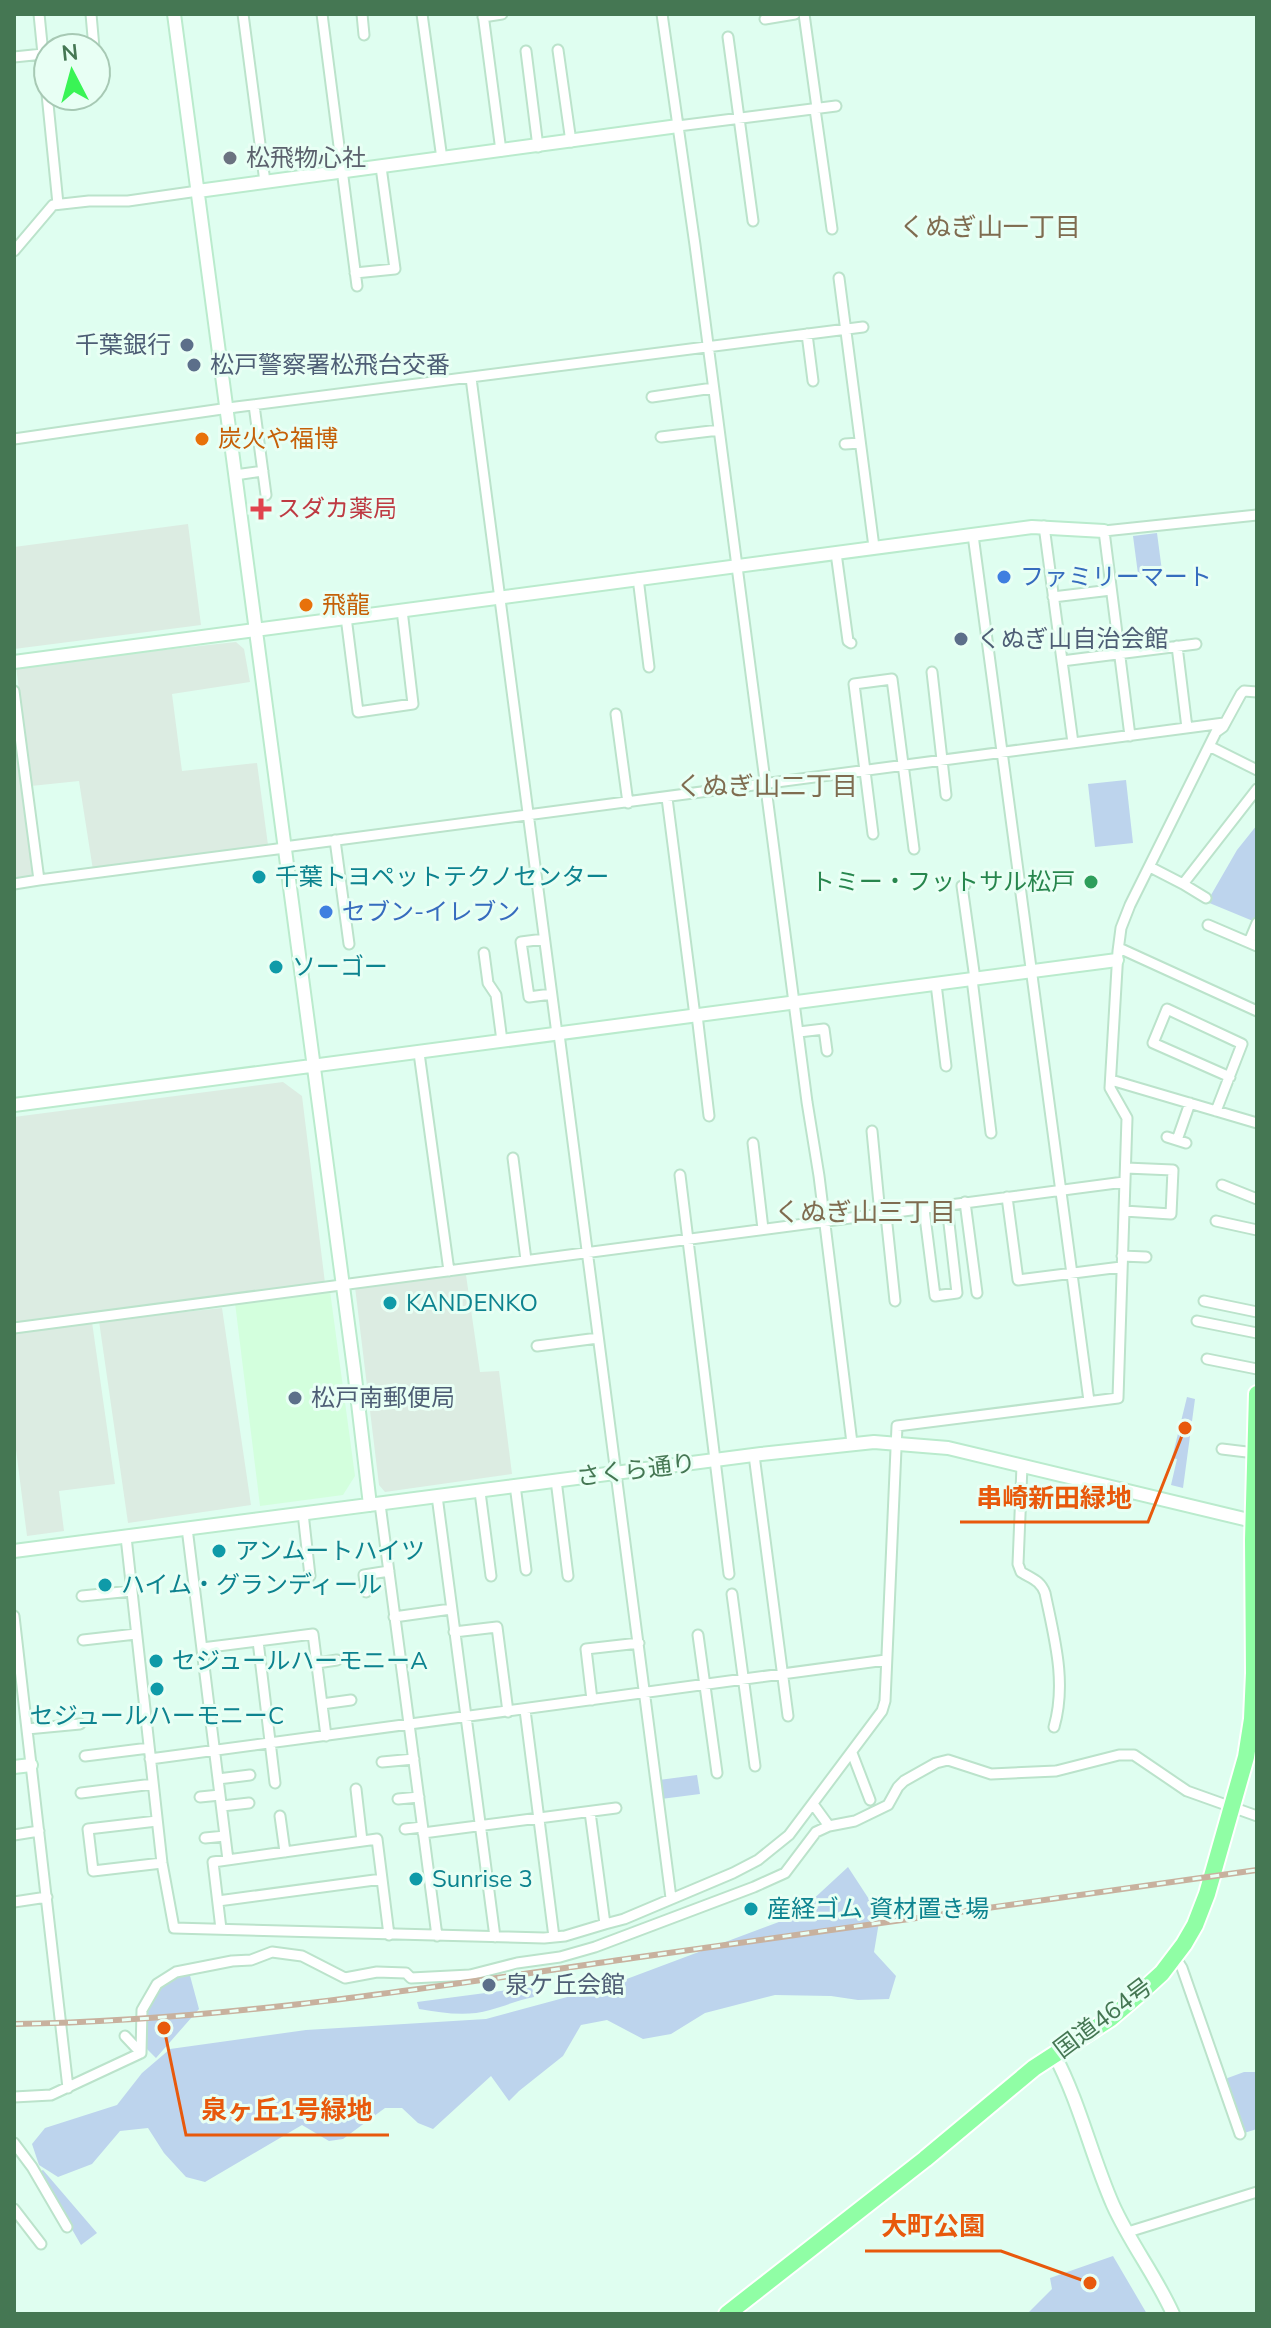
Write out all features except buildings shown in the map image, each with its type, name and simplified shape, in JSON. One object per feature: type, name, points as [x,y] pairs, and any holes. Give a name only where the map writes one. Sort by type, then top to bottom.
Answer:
[{"type":"highway","name":"国道464号","points":[[727,2314],[925,2159],[1034,2068],[1120,2010],[1162,1973],[1195,1925],[1207,1894],[1246,1757],[1253,1703],[1257,1394]]},
{"type":"street","points":[[174,14],[342,1285],[375,1504],[389,1571],[437,1936]]},
{"type":"street","points":[[243,14],[265,182]]},
{"type":"street","points":[[322,14],[357,286]]},
{"type":"street","points":[[362,14],[364,35]]},
{"type":"street","points":[[422,14],[442,159]]},
{"type":"street","points":[[501,151],[483,15],[502,14]]},
{"type":"street","points":[[662,14],[852,1443]]},
{"type":"street","points":[[765,19],[795,14]]},
{"type":"street","points":[[804,14],[832,229]]},
{"type":"street","points":[[728,37],[753,221]]},
{"type":"street","points":[[558,50],[571,142]]},
{"type":"street","points":[[526,51],[538,147]]},
{"type":"street","points":[[14,251],[53,205],[58,204],[128,201],[836,106]]},
{"type":"street","points":[[49,112],[58,204]]},
{"type":"street","points":[[355,273],[395,269],[381,167]]},
{"type":"street","points":[[839,278],[874,547]]},
{"type":"street","points":[[14,439],[863,327]]},
{"type":"street","points":[[807,334],[813,381]]},
{"type":"street","points":[[471,378],[671,1898]]},
{"type":"street","points":[[652,397],[713,388]]},
{"type":"street","points":[[254,405],[266,495]]},
{"type":"street","points":[[661,437],[719,430]]},
{"type":"street","points":[[845,444],[860,443]]},
{"type":"street","points":[[235,475],[263,471]]},
{"type":"street","points":[[14,662],[1044,526],[1104,531],[1257,515]]},
{"type":"street","points":[[1044,526],[1073,743]]},
{"type":"street","points":[[1104,531],[1130,736]]},
{"type":"street","points":[[973,535],[1089,1401]]},
{"type":"street","points":[[836,553],[848,641],[851,643]]},
{"type":"street","points":[[638,578],[650,667]]},
{"type":"street","points":[[1053,597],[1111,590]]},
{"type":"street","points":[[346,617],[358,712],[413,704],[402,610]]},
{"type":"street","points":[[1062,661],[1196,644]]},
{"type":"street","points":[[1177,646],[1187,728]]},
{"type":"street","points":[[932,672],[946,795]]},
{"type":"street","points":[[873,834],[854,684],[892,679],[914,849]]},
{"type":"street","points":[[14,691],[39,880]]},
{"type":"street","points":[[126,1537],[162,1863],[174,1928],[554,1937],[624,1919],[758,1860],[789,1835],[882,1711],[885,1701],[897,1426],[1118,1398],[1127,1118],[1110,1088],[1121,928],[1216,732],[1244,691],[1257,692]]},
{"type":"street","points":[[616,714],[628,803]]},
{"type":"street","points":[[14,884],[1225,723]]},
{"type":"street","points":[[1209,746],[1257,770]]},
{"type":"street","points":[[1183,884],[1257,789]]},
{"type":"street","points":[[667,798],[709,1116]]},
{"type":"street","points":[[335,840],[349,944]]},
{"type":"street","points":[[1150,867],[1206,898]]},
{"type":"street","points":[[965,885],[962,886],[991,1133]]},
{"type":"street","points":[[1208,925],[1253,944],[1257,923]]},
{"type":"street","points":[[544,939],[521,942],[529,997],[551,994]]},
{"type":"street","points":[[484,953],[488,983],[496,995],[502,1041]]},
{"type":"street","points":[[14,1105],[974,979],[1118,954],[1257,1011]]},
{"type":"street","points":[[936,984],[946,1066]]},
{"type":"street","points":[[1216,1111],[1230,1077],[1242,1044],[1167,1009],[1153,1043],[1230,1077]]},
{"type":"street","points":[[799,1032],[824,1029],[827,1051]]},
{"type":"street","points":[[419,1053],[449,1271]]},
{"type":"street","points":[[1111,1080],[1257,1123]]},
{"type":"street","points":[[1177,1140],[1190,1103]]},
{"type":"street","points":[[872,1131],[895,1301]]},
{"type":"street","points":[[753,1143],[763,1229]]},
{"type":"street","points":[[513,1158],[526,1260]]},
{"type":"street","points":[[1124,1211],[1171,1214],[1173,1170],[1126,1168]]},
{"type":"street","points":[[680,1175],[729,1574]]},
{"type":"street","points":[[14,1328],[1124,1182]]},
{"type":"street","points":[[1222,1185],[1257,1199]]},
{"type":"street","points":[[1007,1197],[1018,1280],[1121,1267]]},
{"type":"street","points":[[965,1202],[977,1293]]},
{"type":"street","points":[[924,1209],[935,1296],[957,1293],[947,1206]]},
{"type":"street","points":[[1216,1221],[1257,1230]]},
{"type":"street","points":[[1122,1256],[1146,1257]]},
{"type":"street","points":[[1204,1301],[1257,1312]]},
{"type":"street","points":[[1197,1321],[1257,1333]]},
{"type":"street","points":[[537,1346],[598,1338]]},
{"type":"street","points":[[1212,1364],[1257,1369]]},
{"type":"street","name":"さくら通り","points":[[14,1551],[852,1443],[948,1448],[1255,1522]]},
{"type":"street","points":[[1222,1449],[1255,1453]]},
{"type":"street","points":[[754,1455],[788,1716]]},
{"type":"street","points":[[1022,1466],[1018,1564],[1021,1572],[1041,1584],[1045,1593],[1060,1672],[1058,1713],[1054,1727]]},
{"type":"street","points":[[556,1480],[568,1576]]},
{"type":"street","points":[[515,1485],[526,1570]]},
{"type":"street","points":[[480,1492],[491,1576]]},
{"type":"street","points":[[437,1496],[495,1937]]},
{"type":"street","points":[[303,1513],[310,1576]]},
{"type":"street","points":[[187,1528],[228,1860]]},
{"type":"street","points":[[366,1592],[364,1575],[389,1571]]},
{"type":"street","points":[[82,1596],[132,1591]]},
{"type":"street","points":[[732,1594],[755,1766]]},
{"type":"street","points":[[394,1617],[451,1609]]},
{"type":"street","points":[[14,1616],[19,1699],[27,1729],[68,2088]]},
{"type":"street","points":[[454,1632],[497,1627],[508,1712]]},
{"type":"street","points":[[83,1640],[136,1634]]},
{"type":"street","points":[[202,1648],[313,1634],[326,1736]]},
{"type":"street","points":[[698,1635],[717,1773]]},
{"type":"street","points":[[258,1641],[275,1783]]},
{"type":"street","points":[[592,1700],[586,1649],[639,1643]]},
{"type":"street","points":[[317,1663],[337,1660]]},
{"type":"street","points":[[85,1756],[215,1750],[886,1660]]},
{"type":"street","points":[[322,1704],[351,1700]]},
{"type":"street","points":[[525,1710],[554,1937]]},
{"type":"street","points":[[27,1729],[80,1724]]},
{"type":"street","points":[[852,1753],[870,1800]]},
{"type":"street","points":[[141,2053],[142,2010],[157,1984],[176,1972],[251,1960],[272,1952],[302,1956],[345,1978],[377,1972],[406,1973],[411,1978],[442,1978],[560,1957],[595,1947],[785,1873],[816,1832],[855,1821],[888,1805],[904,1781],[936,1763],[948,1760],[991,1774],[1056,1771],[1134,1755],[1187,1791],[1257,1816]]},
{"type":"street","points":[[382,1762],[414,1759]]},
{"type":"street","points":[[14,1767],[31,1765]]},
{"type":"street","points":[[218,1779],[250,1775]]},
{"type":"street","points":[[81,1793],[153,1784]]},
{"type":"street","points":[[356,1789],[362,1841]]},
{"type":"street","points":[[200,1797],[249,1803]]},
{"type":"street","points":[[398,1799],[419,1797]]},
{"type":"street","points":[[813,1804],[829,1826]]},
{"type":"street","points":[[405,1829],[481,1825],[616,1808]]},
{"type":"street","points":[[590,1812],[605,1924]]},
{"type":"street","points":[[280,1816],[285,1852]]},
{"type":"street","points":[[157,1821],[88,1829],[93,1871],[162,1863]]},
{"type":"street","points":[[14,1835],[39,1831]]},
{"type":"street","points":[[205,1838],[225,1836]]},
{"type":"street","points":[[221,1929],[213,1862],[377,1839],[389,1935]]},
{"type":"street","points":[[218,1901],[382,1879]]},
{"type":"street","points":[[14,1902],[47,1897]]},
{"type":"street","points":[[1175,1957],[1182,1968],[1240,2134]]},
{"type":"street","points":[[125,2036],[141,2053]]},
{"type":"street","points":[[14,2097],[51,2095],[141,2053]]},
{"type":"street","points":[[1054,2054],[1077,2103],[1114,2207],[1159,2282],[1173,2314]]},
{"type":"street","points":[[14,2143],[32,2167],[67,2227]]},
{"type":"street","points":[[1128,2232],[1257,2192]]},
{"type":"street","points":[[14,2209],[41,2244]]},
{"type":"shaded area","points":[[188,524],[201,625],[14,649],[14,547]]},
{"type":"shaded area","points":[[1157,533],[1162,571],[1138,574],[1133,536]]},
{"type":"shaded area","points":[[236,642],[244,649],[250,682],[172,694],[182,771],[257,763],[268,845],[93,870],[79,781],[31,786],[16,666]]},
{"type":"shaded area","points":[[14,727],[35,876],[14,879]]},
{"type":"shaded area","name":"トミー・フットサル松戸","points":[[1126,780],[1133,843],[1095,847],[1088,784]]},
{"type":"shaded area","points":[[1257,825],[1257,915],[1253,921],[1207,902],[1237,850]]},
{"type":"shaded area","points":[[283,1082],[302,1096],[325,1283],[14,1323],[14,1117]]},
{"type":"shaded area","points":[[466,1275],[480,1372],[499,1371],[512,1474],[385,1492],[379,1485],[355,1287]]},
{"type":"shaded area","points":[[330,1291],[355,1476],[343,1495],[260,1506],[235,1303]]},
{"type":"shaded area","points":[[222,1308],[251,1505],[128,1523],[99,1321]]},
{"type":"shaded area","points":[[92,1322],[115,1484],[59,1491],[64,1531],[27,1536],[14,1434],[14,1332]]},
{"type":"shaded area","points":[[1187,1397],[1195,1399],[1183,1488],[1171,1485],[1177,1459],[1172,1458]]},
{"type":"shaded area","points":[[697,1775],[700,1794],[661,1799],[659,1780]]},
{"type":"shaded area","points":[[848,1867],[880,1916],[874,1952],[896,1976],[889,1999],[775,1995],[705,2013],[671,2034],[643,2039],[607,2020],[581,2025],[563,2056],[509,2101],[491,2076],[433,2129],[418,2123],[402,2108],[385,2108],[343,2139],[329,2141],[302,2125],[205,2182],[186,2177],[164,2153],[148,2128],[120,2131],[92,2164],[58,2177],[39,2165],[32,2144],[45,2128],[117,2105],[142,2073],[170,2049],[306,2030],[486,2019],[608,1986],[795,1916]]},
{"type":"shaded area","points":[[189,1972],[199,2009],[156,2058],[144,2046],[150,1998],[164,1981]]},
{"type":"shaded area","points":[[532,1987],[534,1997],[473,2013],[419,2009],[417,2002]]},
{"type":"shaded area","points":[[1244,2072],[1257,2072],[1257,2129],[1244,2133],[1225,2079]]},
{"type":"shaded area","points":[[43,2170],[97,2233],[81,2245],[39,2172]]},
{"type":"shaded area","points":[[1113,2256],[1147,2314],[1027,2314],[1052,2289],[1050,2278]]},
{"type":"railway","points":[[14,2024],[170,2017],[325,2001],[1257,1870]]},
{"type":"place","name":"松飛物心社","points":[[230,158]]},
{"type":"place","name":"千葉銀行","points":[[187,345]]},
{"type":"place","name":"松戸警察署松飛台交番","points":[[194,365]]},
{"type":"place","name":"炭火や福博","points":[[202,439]]},
{"type":"place","name":"スダカ薬局","points":[[261,509]]},
{"type":"place","name":"ファミリーマート","points":[[1004,577]]},
{"type":"place","name":"飛龍","points":[[306,605]]},
{"type":"place","name":"くぬぎ山自治会館","points":[[961,639]]},
{"type":"place","name":"千葉トヨペットテクノセンター","points":[[259,877]]},
{"type":"place","name":"トミー・フットサル松戸","points":[[1091,882]]},
{"type":"place","name":"セブン-イレブン","points":[[326,912]]},
{"type":"place","name":"ソーゴー","points":[[276,967]]},
{"type":"place","name":"KANDENKO","points":[[390,1303]]},
{"type":"place","name":"松戸南郵便局","points":[[295,1398]]},
{"type":"place","name":"串崎新田緑地","points":[[1185,1428]]},
{"type":"place","name":"アンムートハイツ","points":[[219,1551]]},
{"type":"place","name":"ハイム・グランディール","points":[[105,1585]]},
{"type":"place","name":"セジュールハーモニーA","points":[[156,1661]]},
{"type":"place","name":"セジュールハーモニーC","points":[[157,1689]]},
{"type":"place","name":"Sunrise 3","points":[[416,1879]]},
{"type":"place","name":"産経ゴム 資材置き場","points":[[751,1909]]},
{"type":"place","name":"泉ケ丘会館","points":[[489,1985]]},
{"type":"place","name":"泉ヶ丘1号緑地","points":[[164,2028]]},
{"type":"place","name":"大町公園","points":[[1090,2283]]},
{"type":"district","name":"くぬぎ山一丁目","points":[[990,227]]},
{"type":"district","name":"くぬぎ山二丁目","points":[[767,786]]},
{"type":"district","name":"くぬぎ山三丁目","points":[[865,1212]]}]
